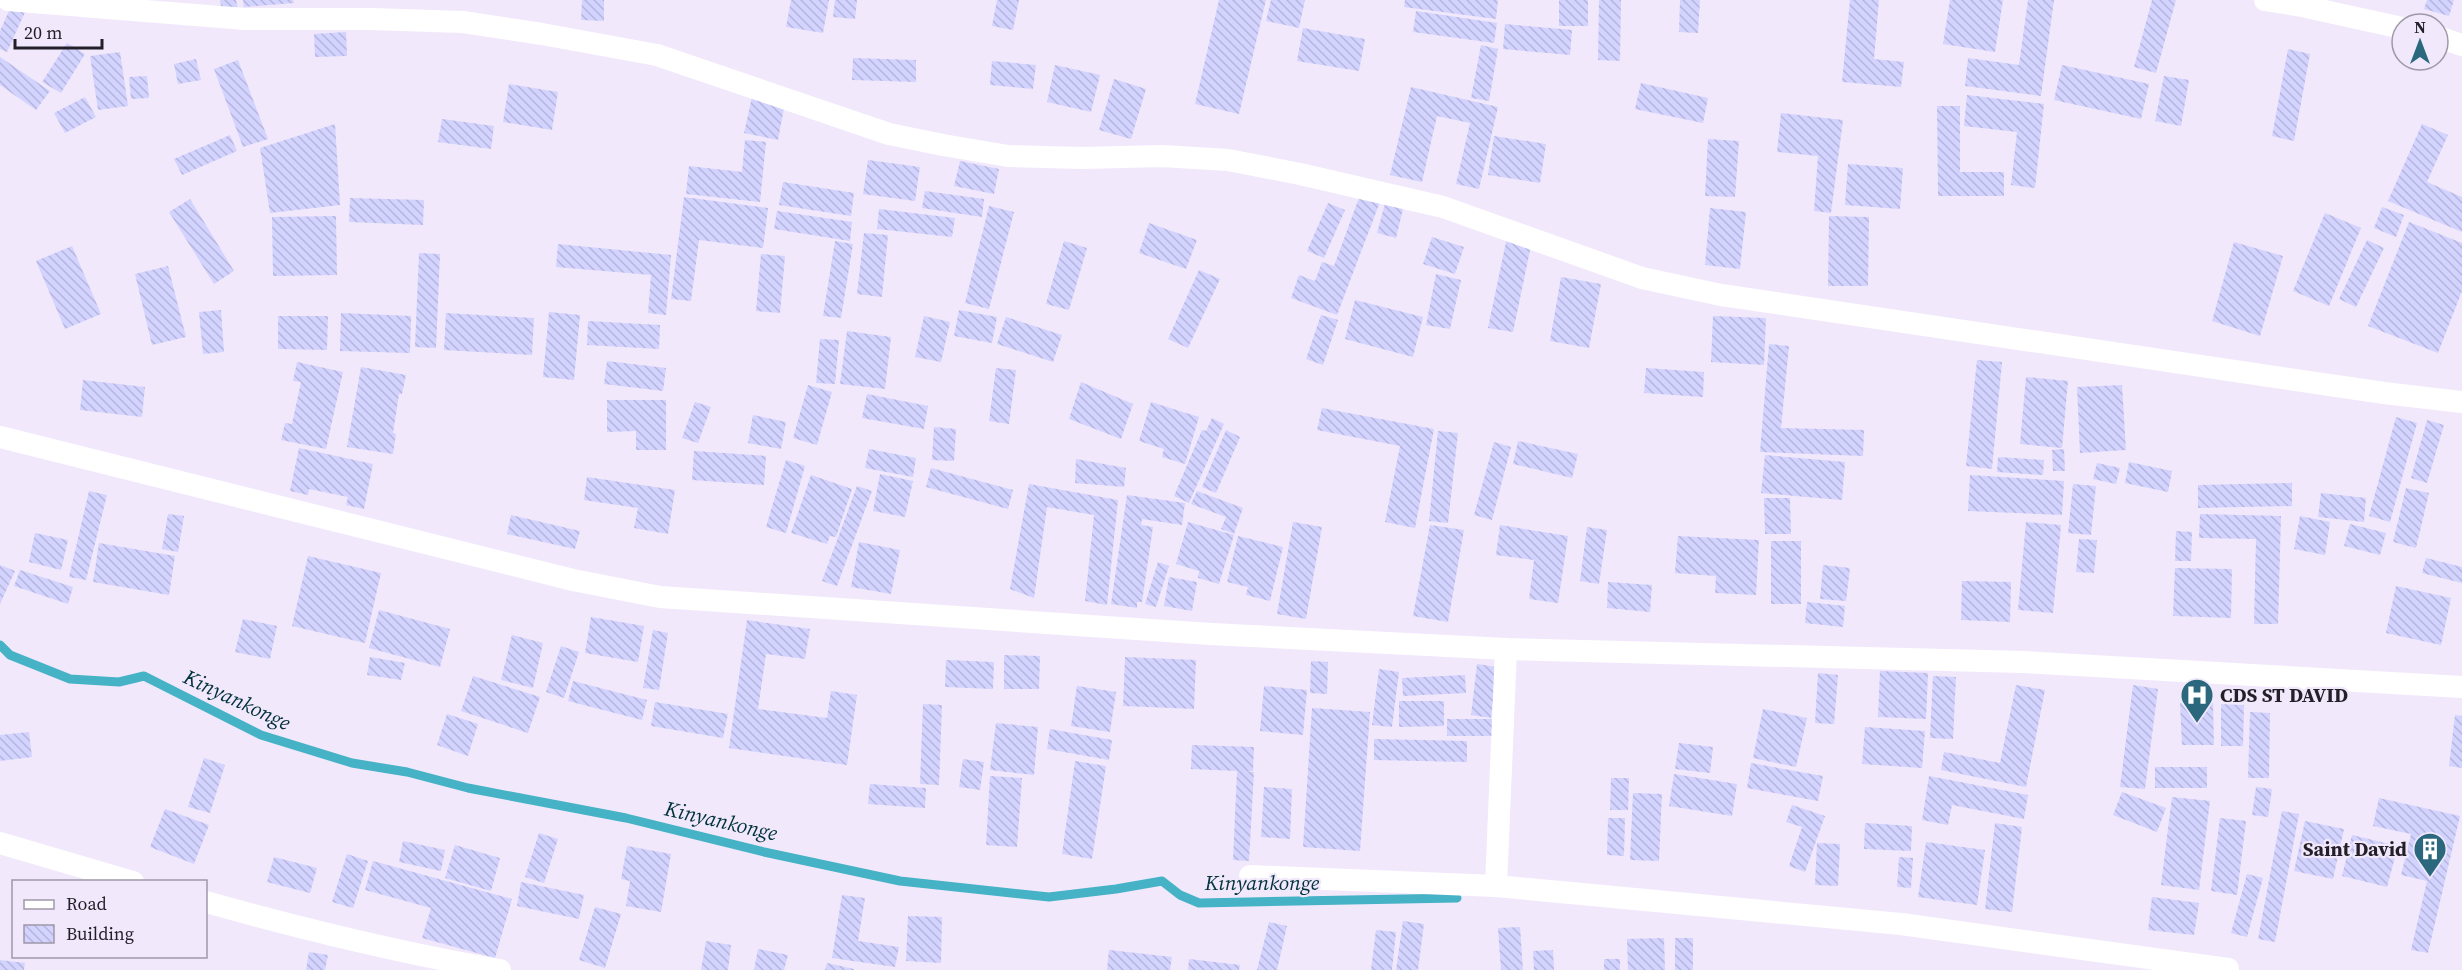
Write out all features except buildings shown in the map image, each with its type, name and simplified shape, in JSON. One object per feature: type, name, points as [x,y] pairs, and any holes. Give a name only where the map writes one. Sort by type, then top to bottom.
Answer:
[{"type":"street","points":[[8,0],[245,19],[463,22],[542,34],[657,56],[889,134],[943,145],[1008,156],[1083,158],[1162,156],[1228,160],[1300,174],[1443,207],[1642,278],[1721,295],[2384,393],[2462,402]]},
{"type":"street","points":[[2265,0],[2390,25]]},
{"type":"street","points":[[0,437],[573,580],[660,597],[1212,634],[1506,649],[2023,662],[2462,687]]},
{"type":"street","points":[[1496,886],[1506,649]]},
{"type":"street","points":[[0,843],[126,880]]},
{"type":"street","points":[[1250,876],[1496,886],[1901,924],[2228,969]]},
{"type":"street","points":[[207,902],[301,929],[401,952],[500,970]]},
{"type":"waterway","name":"Kinyankonge","points":[[0,645],[10,655],[70,679],[119,682],[144,676],[261,735],[352,763],[407,772],[468,788],[626,818],[764,852],[900,881],[1049,897],[1162,881],[1180,895],[1199,903],[1457,898]]},
{"type":"place","name":"CDS ST DAVID","points":[[2197,724]]},
{"type":"place","name":"Saint David","points":[[2430,878]]}]
